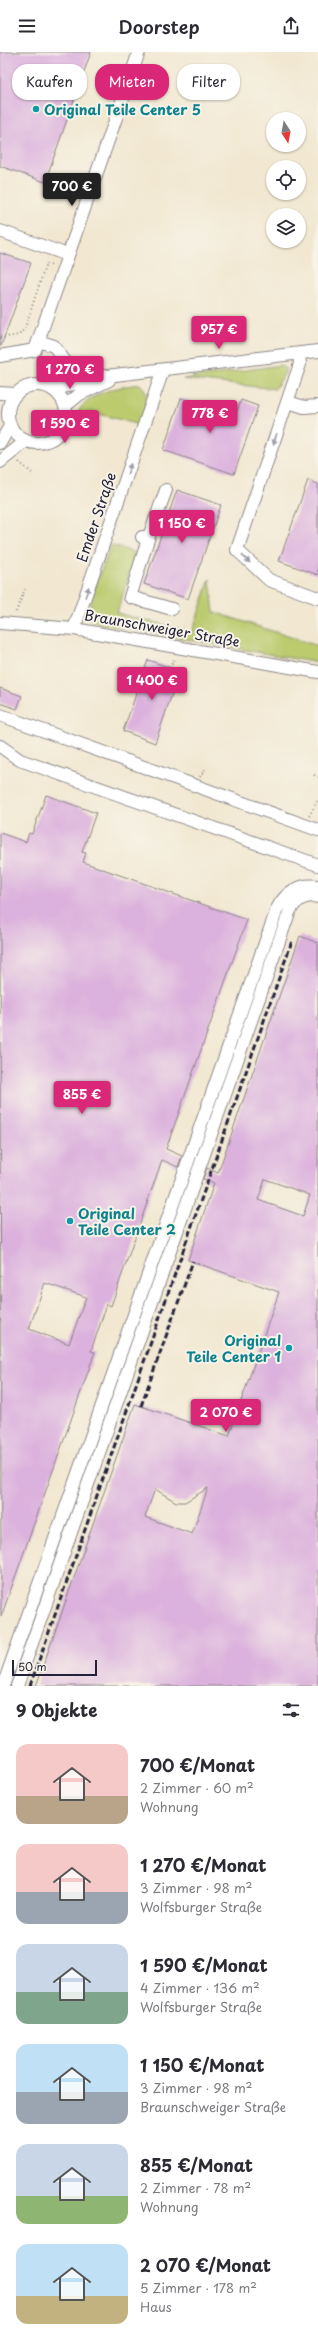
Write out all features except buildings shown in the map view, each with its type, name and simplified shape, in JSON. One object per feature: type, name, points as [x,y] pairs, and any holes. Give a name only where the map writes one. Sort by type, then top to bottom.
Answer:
[{"type":"street","points":[[0,356],[35,350],[139,52]]},
{"type":"street","points":[[0,231],[68,255]]},
{"type":"street","points":[[38,341],[54,346],[72,371],[83,381]]},
{"type":"street","points":[[53,390],[83,381],[123,375],[318,351]]},
{"type":"street","points":[[299,353],[300,364],[237,550],[269,580],[318,598]]},
{"type":"street","name":"Emder Straße","points":[[74,628],[163,370]]},
{"type":"street","points":[[65,406],[80,394],[123,375]]},
{"type":"street","points":[[31,386],[43,386],[53,390],[61,398],[65,406],[66,420],[58,434],[43,443],[26,441],[17,435],[10,426],[4,408],[16,394],[31,386]]},
{"type":"street","points":[[0,394],[16,394]]},
{"type":"street","points":[[288,402],[304,407],[318,406]]},
{"type":"street","points":[[0,443],[10,426]]},
{"type":"street","points":[[0,462],[26,441]]},
{"type":"street","points":[[166,490],[145,538],[130,597],[172,609]]},
{"type":"street","name":"Braunschweiger Straße","points":[[6,623],[74,628],[318,672]]},
{"type":"street","points":[[0,715],[318,830]]},
{"type":"street","points":[[0,746],[20,760],[318,865]]},
{"type":"street","points":[[3,1686],[277,909],[283,898],[293,890],[306,886],[318,886]]},
{"type":"street","points":[[17,1686],[290,910],[295,902],[302,898],[318,897]]},
{"type":"street","points":[[172,1208],[175,1240]]},
{"type":"path","points":[[0,338],[19,335],[25,328],[46,264],[63,270]]},
{"type":"path","points":[[6,623],[25,589]]},
{"type":"path","points":[[314,775],[318,777]]},
{"type":"path","points":[[305,825],[318,800]]},
{"type":"green space","points":[[281,365],[285,368],[285,373],[275,389],[183,379]]},
{"type":"green space","points":[[140,384],[146,393],[146,404],[139,425],[92,412],[86,415],[76,428],[79,410],[91,398],[106,391]]},
{"type":"green space","points":[[111,545],[136,553],[117,613],[192,632],[210,579],[214,612],[318,646],[318,663],[96,623],[92,620],[90,601]]},
{"type":"railway","points":[[30,1686],[292,941]]},
{"type":"railway","points":[[141,1406],[193,1261]]},
{"type":"place","name":"Original Teile Center 5","points":[[36,109]]},
{"type":"place","name":"Original Teile Center 2","points":[[70,1221]]},
{"type":"place","name":"Original Teile Center 1","points":[[289,1348]]}]
